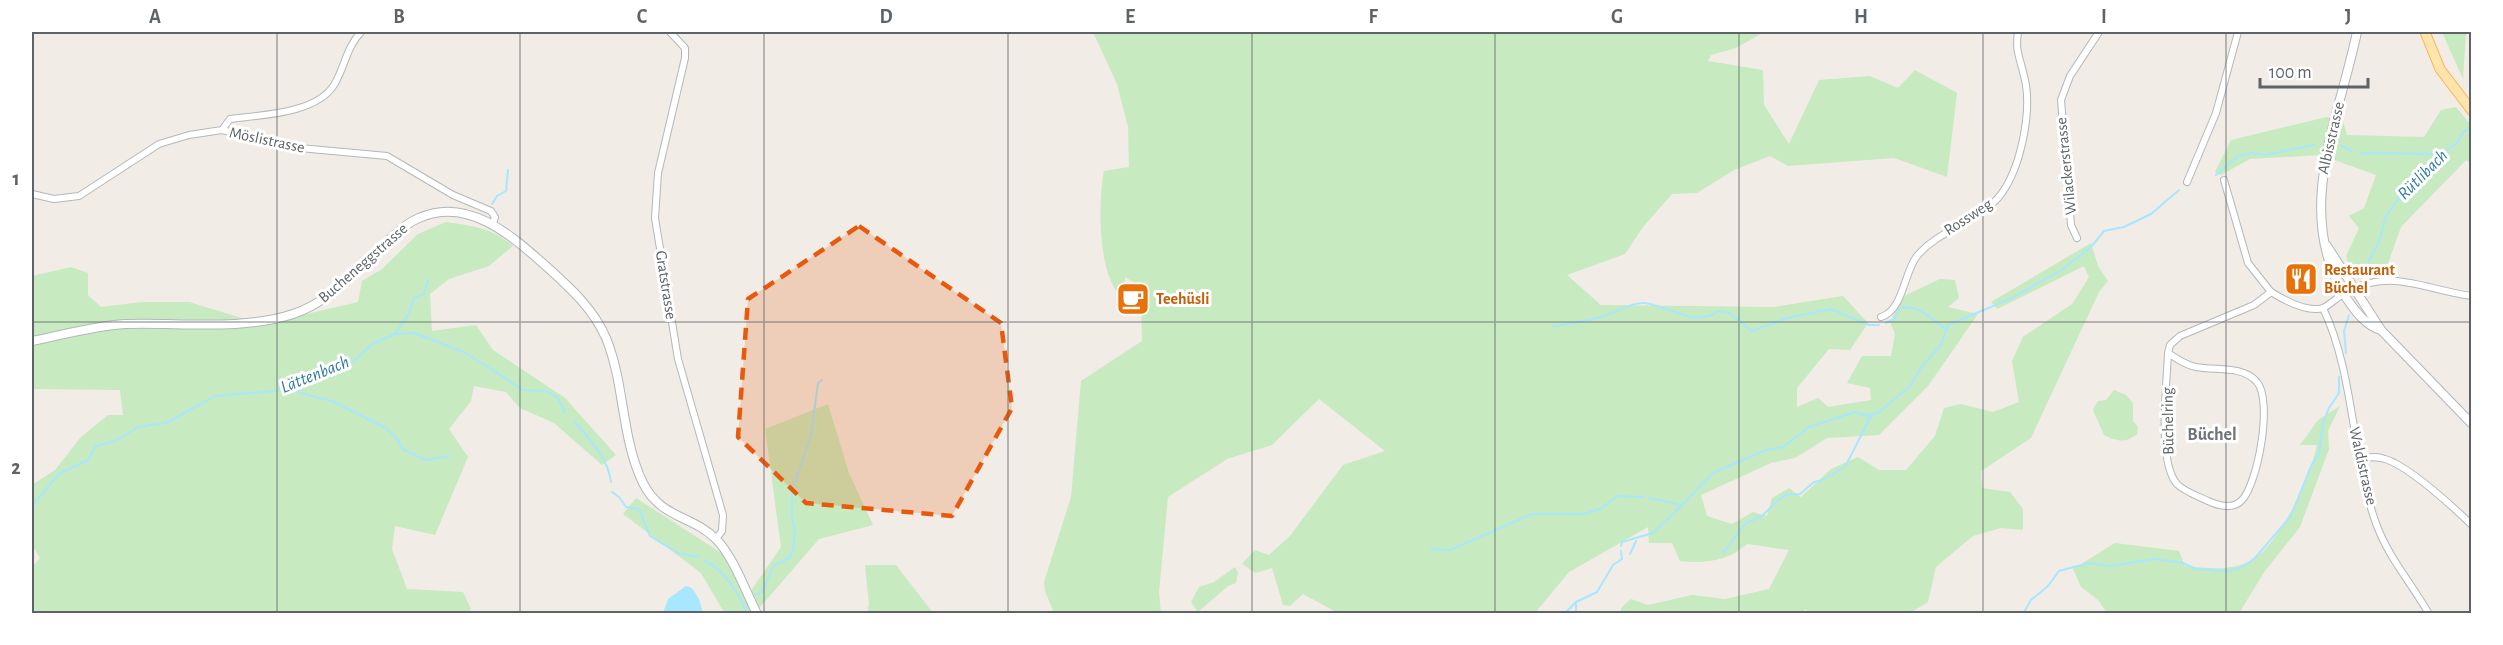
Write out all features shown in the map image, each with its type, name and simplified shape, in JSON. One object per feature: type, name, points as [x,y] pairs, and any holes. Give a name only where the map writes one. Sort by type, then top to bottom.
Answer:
[{"type":"main road","points":[[2425,32],[2440,69],[2470,110]]},
{"type":"street","points":[[222,130],[230,119],[274,115],[323,96],[334,84],[347,51],[361,32]]},
{"type":"street","name":"Gratstrasse","points":[[670,32],[685,48],[685,58],[658,173],[655,218],[678,359],[723,515],[722,531],[716,539]]},
{"type":"street","name":"Rossweg","points":[[1881,317],[1892,311],[1912,262],[1920,252],[1939,236],[1983,211],[2008,182],[2025,126],[2026,90],[2016,55],[2018,32]]},
{"type":"street","name":"Wilackerstrasse","points":[[2077,238],[2072,225],[2060,111],[2064,89],[2070,76],[2099,32]]},
{"type":"street","points":[[2187,182],[2194,159],[2216,112],[2238,32]]},
{"type":"street","name":"Albisstrasse","points":[[2357,32],[2322,174],[2321,216],[2327,259],[2344,294],[2365,320],[2381,330],[2472,424]]},
{"type":"street","name":"Möslistrasse","points":[[32,194],[54,199],[79,196],[159,144],[189,135],[222,130],[289,147],[387,156],[453,195],[491,211],[495,217],[493,224]]},
{"type":"street","points":[[2224,180],[2248,263],[2271,292],[2291,303],[2323,308],[2352,289],[2376,281],[2400,280],[2453,294],[2472,296]]},
{"type":"street","name":"Bucheneggstrasse","points":[[32,341],[119,324],[200,326],[289,315],[327,297],[399,231],[417,219],[446,213],[475,217],[493,224],[514,238],[585,304],[601,328],[612,356],[635,460],[648,491],[664,509],[716,539]]},
{"type":"street","name":"Albisstrasse","points":[[2327,246],[2352,289],[2377,321],[2381,330]]},
{"type":"street","points":[[2168,353],[2170,345],[2180,336],[2254,305],[2271,292]]},
{"type":"street","name":"Waldistrasse","points":[[2323,308],[2333,330],[2345,378],[2377,525],[2392,557],[2429,614]]},
{"type":"street","name":"Büchelring","points":[[2168,353],[2194,366],[2239,372],[2252,378],[2260,387],[2263,420],[2256,468],[2247,494],[2237,505],[2216,504],[2183,489],[2174,480],[2166,439],[2168,353]]},
{"type":"street","points":[[2362,458],[2378,457],[2392,461],[2472,525]]},
{"type":"street","points":[[716,539],[757,614]]},
{"type":"highlighted area","points":[[859,226],[1001,323],[1012,408],[952,516],[806,503],[738,437],[748,299]]},
{"type":"green space","points":[[1093,32],[1764,32],[1736,48],[1711,55],[1708,61],[1763,70],[1764,105],[1789,144],[1819,80],[1870,76],[1898,88],[1915,70],[1957,93],[1947,177],[1894,158],[1788,166],[1770,156],[1734,170],[1697,193],[1672,194],[1643,227],[1625,254],[1567,275],[1601,305],[1773,307],[1843,296],[1868,323],[1850,350],[1829,349],[1797,388],[1797,407],[1818,398],[1828,407],[1871,400],[1870,388],[1847,383],[1862,356],[1891,356],[1895,334],[1890,322],[1904,296],[1940,279],[1955,280],[1959,298],[1948,307],[1978,314],[1928,386],[1879,435],[1827,438],[1795,458],[1771,463],[1701,495],[1707,516],[1732,524],[1753,512],[1767,516],[1772,498],[1789,488],[1801,497],[1831,469],[1858,457],[1879,470],[1906,470],[1935,436],[1944,408],[1961,404],[1993,412],[2019,402],[2012,361],[2023,337],[2072,304],[2089,277],[2084,266],[1997,309],[1991,302],[2091,243],[2098,266],[2108,281],[2099,292],[2031,438],[1981,471],[1982,488],[2010,492],[2023,509],[2023,530],[2001,528],[1973,536],[1936,567],[1928,602],[1910,613],[1808,614],[1806,609],[1800,614],[1621,613],[1621,608],[1631,599],[1648,605],[1692,595],[1725,599],[1769,589],[1789,550],[1747,544],[1724,558],[1698,562],[1680,561],[1672,543],[1649,543],[1648,527],[1569,572],[1535,613],[1338,613],[1303,594],[1290,606],[1283,605],[1272,568],[1256,573],[1242,564],[1255,550],[1269,555],[1290,536],[1343,465],[1385,451],[1319,399],[1272,445],[1227,459],[1168,497],[1159,592],[1161,613],[1054,613],[1045,591],[1044,582],[1071,497],[1081,381],[1142,341],[1141,287],[1125,277],[1124,299],[1115,289],[1104,258],[1101,201],[1104,171],[1129,167],[1128,127],[1117,84]]},
{"type":"green space","points":[[2442,32],[2466,32],[2463,79]]},
{"type":"green space","points":[[2456,107],[2471,125],[2471,163],[2466,160],[2401,227],[2386,269],[2364,276],[2350,269],[2346,256],[2359,228],[2349,216],[2364,208],[2376,175],[2321,155],[2250,159],[2221,175],[2215,172],[2231,140],[2327,117],[2343,121],[2347,135],[2424,137],[2441,110]]},
{"type":"green space","points":[[446,222],[490,232],[513,246],[489,266],[449,279],[430,294],[432,331],[476,325],[493,350],[565,398],[616,455],[602,465],[554,423],[520,408],[506,392],[474,386],[471,401],[449,429],[468,457],[435,535],[395,526],[392,549],[407,589],[463,592],[471,609],[468,613],[32,613],[32,567],[40,558],[32,545],[32,485],[55,470],[81,437],[108,415],[123,415],[120,390],[32,389],[32,276],[71,267],[88,273],[88,295],[101,307],[142,302],[189,302],[255,322],[294,317],[358,302],[362,281],[382,269],[418,234]]},
{"type":"green space","points":[[2114,390],[2126,395],[2133,403],[2133,421],[2138,427],[2137,434],[2125,440],[2117,440],[2104,435],[2093,410],[2098,401],[2106,400]]},
{"type":"green space","points":[[828,404],[849,473],[873,525],[819,539],[755,613],[725,614],[701,573],[623,514],[636,498],[723,554],[746,598],[781,547],[765,429]]},
{"type":"green space","points":[[2340,406],[2328,431],[2329,449],[2300,527],[2265,571],[2239,613],[2107,613],[2098,600],[2081,587],[2073,569],[2115,543],[2179,551],[2185,566],[2228,568],[2252,560],[2273,540],[2301,491],[2317,445],[2300,445],[2318,420]]},
{"type":"green space","points":[[865,565],[896,565],[933,613],[867,613],[869,604]]},
{"type":"green space","points":[[1235,567],[1238,573],[1236,583],[1228,586],[1198,612],[1191,602],[1199,587],[1214,582]]},
{"type":"water","points":[[686,586],[692,588],[699,599],[703,613],[663,613],[668,599]]},
{"type":"waterway","name":"Rütlibach","points":[[2368,262],[2379,242],[2386,216],[2396,202],[2443,152],[2456,144],[2464,131],[2472,128]]},
{"type":"waterway","points":[[2216,175],[2238,156],[2251,153],[2265,155],[2314,145]]},
{"type":"waterway","points":[[2342,146],[2352,151]]},
{"type":"waterway","points":[[2361,153],[2441,154]]},
{"type":"waterway","points":[[492,204],[497,196],[506,191],[508,170]]},
{"type":"waterway","points":[[1649,498],[1682,505],[1713,473],[1766,450],[1783,447],[1809,427],[1855,412],[1867,416],[1878,413],[1910,386],[1922,366],[1941,345],[1948,325],[2012,298],[2063,269],[2091,247],[2104,231],[2124,227],[2151,214],[2179,190]]},
{"type":"waterway","points":[[395,334],[408,315],[414,298],[424,294],[428,280]]},
{"type":"waterway","points":[[1554,326],[1598,318],[1639,303],[1654,305],[1691,317],[1709,316],[1719,311],[1729,313],[1752,331],[1787,318],[1831,309],[1869,325],[1879,325]]},
{"type":"waterway","points":[[1886,323],[1894,319],[1900,308],[1907,307],[1925,313],[1946,329]]},
{"type":"waterway","points":[[2346,353],[2344,331],[2349,315]]},
{"type":"waterway","name":"Lättenbach","points":[[32,506],[59,474],[88,460],[96,446],[117,440],[138,427],[166,423],[215,396],[275,391],[352,363],[372,344],[395,334],[414,333],[466,353],[523,390],[546,391],[558,398],[565,413]]},
{"type":"waterway","points":[[2023,614],[2031,600],[2048,586],[2059,571],[2089,563],[2110,566],[2154,559],[2183,563],[2196,569],[2227,571],[2241,568],[2255,558],[2291,516],[2311,466],[2319,454],[2323,423],[2339,393],[2339,377]]},
{"type":"waterway","points":[[754,596],[763,591],[773,566],[789,558],[793,551],[795,530],[792,518],[792,490],[811,435],[818,383],[822,380]]},
{"type":"waterway","points":[[296,384],[300,393],[332,401],[386,428],[398,440],[402,449],[425,460],[449,456]]},
{"type":"waterway","points":[[1722,554],[1746,523],[1762,516],[1777,501],[1786,495],[1800,494],[1814,482],[1823,480],[1845,467],[1872,414]]},
{"type":"waterway","name":"Lättenbach","points":[[575,422],[602,457],[611,482]]},
{"type":"waterway","name":"Lättenbach","points":[[612,492],[626,507],[639,509],[650,536],[678,553],[698,557]]},
{"type":"waterway","points":[[1431,549],[1450,550],[1532,514],[1584,514],[1602,508],[1617,496],[1644,497]]},
{"type":"waterway","points":[[1621,546],[1622,542],[1653,533],[1682,505]]},
{"type":"waterway","points":[[1630,554],[1636,541]]},
{"type":"waterway","points":[[1564,614],[1576,602],[1597,592],[1613,565],[1622,559],[1621,551]]},
{"type":"waterway","name":"Lättenbach","points":[[705,561],[717,569],[730,583],[741,600],[746,614]]},
{"type":"waterway","points":[[1576,602],[1576,614]]},
{"type":"place","name":"Restaurant Büchel","points":[[2301,279]]},
{"type":"place","name":"Teehüsli","points":[[1133,299]]},
{"type":"district","name":"Büchel","points":[[2212,435]]}]
